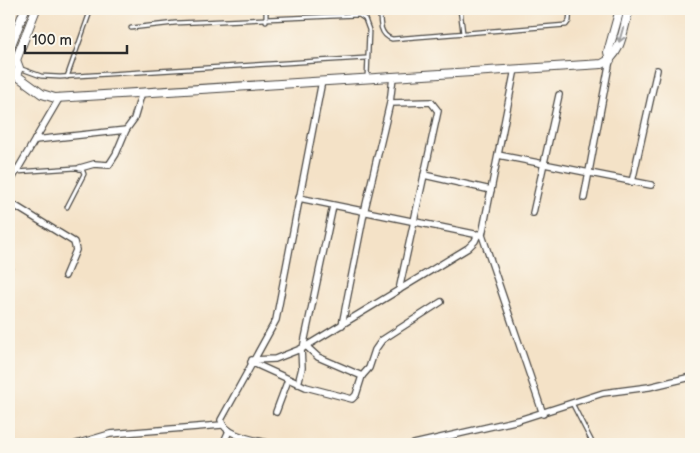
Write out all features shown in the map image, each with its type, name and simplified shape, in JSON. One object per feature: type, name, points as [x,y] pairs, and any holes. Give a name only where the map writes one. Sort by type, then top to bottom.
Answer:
[{"type":"street","points":[[9,50],[23,9]]},
{"type":"street","points":[[15,70],[36,9]]},
{"type":"street","points":[[584,198],[610,60],[608,52],[620,9]]},
{"type":"street","points":[[9,56],[15,70],[42,94],[60,97],[602,64],[616,54],[629,9]]},
{"type":"street","points":[[251,361],[275,359],[304,348],[468,248],[475,241],[480,235],[491,190],[515,69]]},
{"type":"street","points":[[632,182],[657,70]]},
{"type":"street","points":[[342,325],[364,213],[390,103],[393,77]]},
{"type":"street","points":[[222,425],[222,416],[251,361],[276,320],[322,81]]},
{"type":"street","points":[[80,168],[94,164],[109,165],[126,130],[134,119],[142,92]]},
{"type":"street","points":[[533,213],[542,164],[559,95]]},
{"type":"street","points":[[9,184],[60,97]]},
{"type":"street","points":[[390,103],[431,102],[437,107],[399,290]]},
{"type":"street","points":[[35,140],[126,130]]},
{"type":"street","points":[[498,156],[651,186]]},
{"type":"street","points":[[424,175],[491,190]]},
{"type":"street","points":[[299,198],[364,213],[480,235]]},
{"type":"street","points":[[9,202],[74,242],[76,250],[65,276]]},
{"type":"street","points":[[298,384],[333,206]]},
{"type":"street","points":[[9,214],[9,302]]},
{"type":"street","points":[[480,235],[543,414]]},
{"type":"street","points":[[251,361],[298,384],[352,399],[356,395],[362,376],[369,368],[375,350],[382,340],[441,302]]},
{"type":"street","points":[[304,348],[318,357],[362,376]]},
{"type":"street","points":[[414,444],[442,441],[543,414],[602,393],[649,387],[690,377]]},
{"type":"street","points":[[276,412],[288,380]]},
{"type":"street","points":[[76,444],[110,434],[222,425],[229,431],[272,444]]},
{"type":"street","points":[[223,444],[229,431]]},
{"type":"lane","points":[[67,77],[91,9]]},
{"type":"lane","points":[[266,9],[266,21]]},
{"type":"lane","points":[[380,9],[381,28],[384,34],[392,39],[566,25],[569,21],[570,9]]},
{"type":"lane","points":[[460,9],[463,33]]},
{"type":"lane","points":[[131,28],[174,23],[362,16],[369,30],[366,58],[367,78]]},
{"type":"lane","points":[[15,70],[41,76],[67,77],[366,58]]},
{"type":"lane","points":[[16,172],[80,168],[84,174],[67,207]]},
{"type":"lane","points":[[690,377],[691,369]]},
{"type":"lane","points":[[572,403],[593,444]]}]
